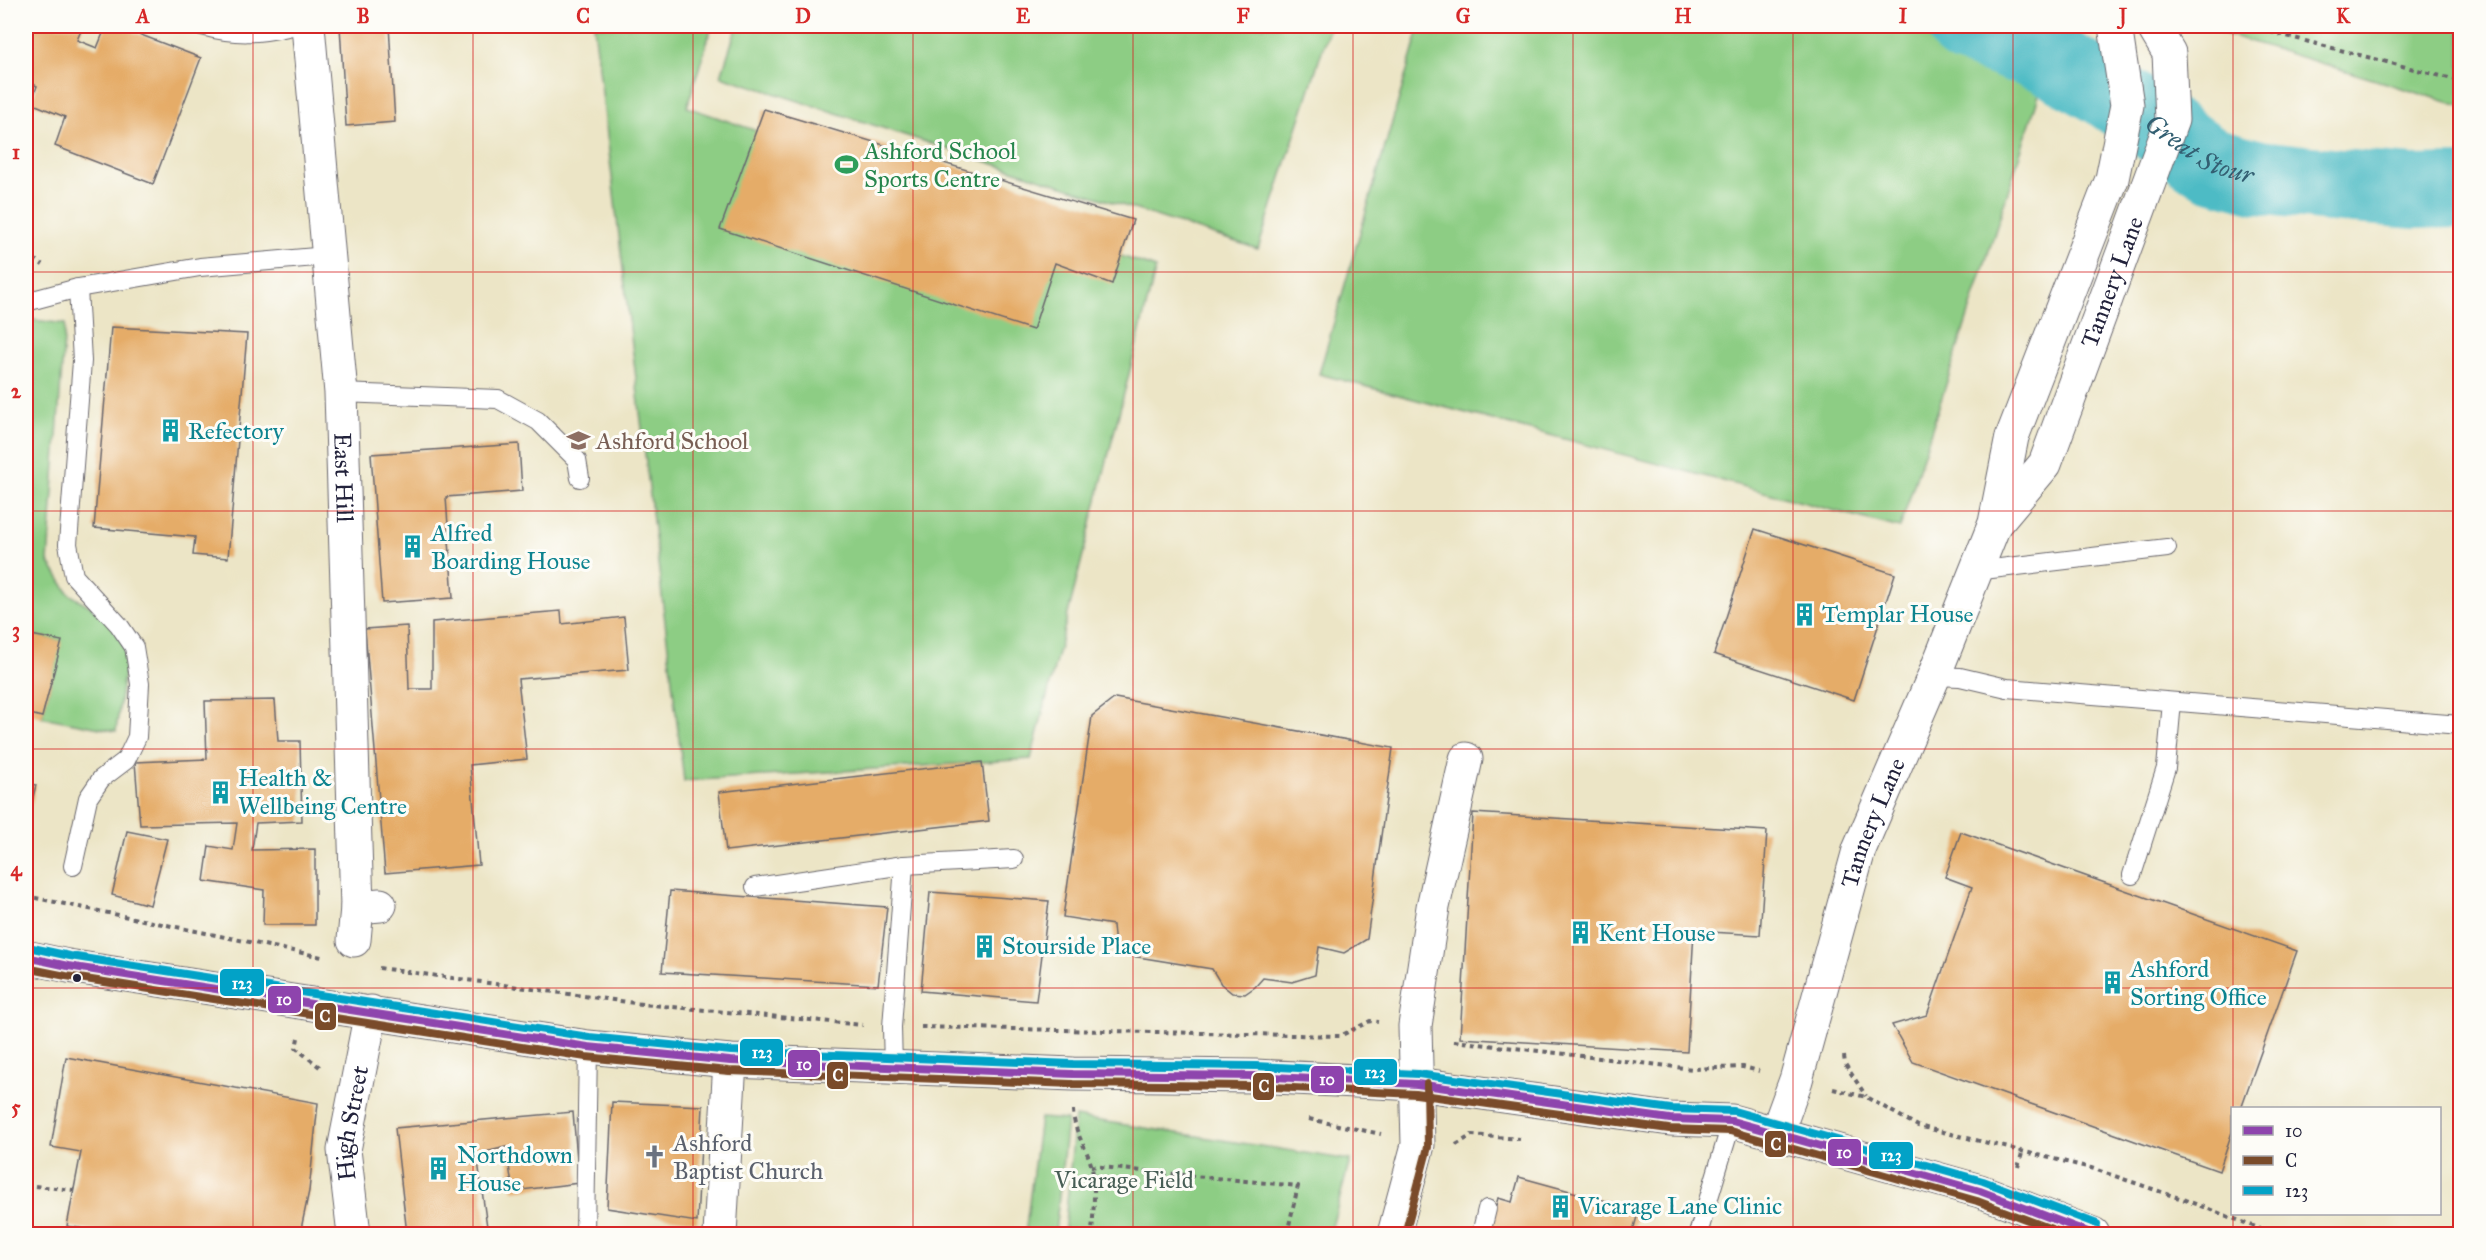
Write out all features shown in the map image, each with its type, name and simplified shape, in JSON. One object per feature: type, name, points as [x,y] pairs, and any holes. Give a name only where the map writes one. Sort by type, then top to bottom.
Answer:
[{"type":"street","name":"East Hill","points":[[308,26],[340,393],[369,906],[341,949]]},
{"type":"street","name":"Tannery Lane","points":[[1777,1132],[1796,1080],[1859,850],[1934,676],[1995,523],[2013,437],[2112,178],[2127,105],[2115,26]]},
{"type":"street","name":"Tannery Lane","points":[[1995,523],[2045,464],[2172,120],[2169,53],[2153,26]]},
{"type":"street","points":[[1394,1234],[1418,1144],[1415,1026],[1432,907],[1466,759]]},
{"type":"street","points":[[26,957],[68,966],[588,1047],[730,1061],[1073,1074],[1255,1076],[1417,1084],[1670,1119],[1732,1121],[1980,1191],[2093,1234]]},
{"type":"street","name":"High Street","points":[[354,1234],[344,1150],[371,1012]]},
{"type":"street","points":[[720,1234],[730,1061]]},
{"type":"lane","points":[[202,26],[228,33],[266,32],[292,26]]},
{"type":"lane","points":[[26,302],[78,288],[200,267],[327,256]]},
{"type":"lane","points":[[73,866],[88,798],[101,779],[126,760],[137,737],[140,684],[134,647],[119,625],[74,576],[68,544],[82,361],[78,288]]},
{"type":"lane","points":[[340,393],[498,399],[538,421],[577,460],[580,478]]},
{"type":"lane","points":[[1975,571],[2167,548]]},
{"type":"lane","points":[[1934,676],[1960,677],[2007,688],[2460,726]]},
{"type":"lane","points":[[2132,875],[2166,768],[2172,702]]},
{"type":"lane","points":[[755,886],[904,865],[1014,859]]},
{"type":"lane","points":[[893,1068],[892,1027],[904,865]]},
{"type":"lane","points":[[585,1234],[588,1047]]},
{"type":"lane","points":[[1698,1234],[1732,1121]]},
{"type":"lane","points":[[1481,1234],[1487,1209]]},
{"type":"path","points":[[2253,26],[2460,81]]},
{"type":"path","points":[[2266,26],[2267,31]]},
{"type":"path","points":[[26,896],[282,948],[341,949]]},
{"type":"path","points":[[373,967],[642,1004],[833,1023]]},
{"type":"path","points":[[892,1027],[1340,1036],[1370,1021]]},
{"type":"path","points":[[1450,1041],[1693,1069],[1743,1066]]},
{"type":"path","points":[[1866,1097],[1918,1126],[2091,1168],[2186,1200],[2274,1234]]},
{"type":"path","points":[[1299,1117],[1388,1135]]},
{"type":"path","points":[[1074,1126],[1091,1166],[1094,1190],[1092,1234]]},
{"type":"path","points":[[1447,1150],[1473,1135],[1530,1140]]},
{"type":"path","points":[[1091,1166],[1298,1186],[1287,1234]]},
{"type":"path","points":[[26,1185],[74,1191]]},
{"type":"green space","points":[[594,26],[712,26],[687,107],[1156,268],[1031,759],[684,781]]},
{"type":"green space","points":[[737,26],[1330,26],[1258,249],[721,76]]},
{"type":"green space","points":[[1420,26],[1897,26],[2046,73],[1900,528],[1319,374]]},
{"type":"green space","points":[[2200,26],[2460,26],[2460,106]]},
{"type":"green space","points":[[26,319],[65,324],[48,561],[69,594],[105,615],[128,643],[116,731],[42,717],[61,641],[26,634]]},
{"type":"green space","name":"Vicarage Field","points":[[1075,1117],[1350,1160],[1330,1234],[1064,1234]]},
{"type":"green space","points":[[1040,1118],[1067,1120],[1055,1234],[1025,1234]]},
{"type":"building","points":[[26,26],[83,26],[77,40],[97,48],[106,26],[118,26],[201,58],[153,184],[55,146],[65,117],[31,103],[37,86],[26,81]]},
{"type":"building","points":[[340,26],[389,26],[395,122],[346,126]]},
{"type":"building","name":"Ashford School Sports Centre","points":[[764,109],[1133,220],[1112,284],[1055,263],[1033,330],[720,229]]},
{"type":"building","name":"Refectory","points":[[111,327],[247,334],[228,558],[193,555],[195,537],[94,528]]},
{"type":"building","name":"Alfred Boarding House","points":[[519,444],[522,491],[446,497],[453,598],[382,603],[371,454]]},
{"type":"building","name":"Templar House","points":[[1755,529],[1895,574],[1854,700],[1714,654]]},
{"type":"building","points":[[561,611],[562,624],[624,617],[629,670],[518,679],[527,759],[470,765],[479,865],[385,873],[365,629],[407,626],[409,689],[432,689],[432,622]]},
{"type":"building","points":[[26,634],[62,641],[42,717],[26,713]]},
{"type":"building","points":[[1115,698],[1393,748],[1367,939],[1344,953],[1319,947],[1315,975],[1292,982],[1263,978],[1245,994],[1232,993],[1221,984],[1212,969],[1132,956],[1115,947],[1113,925],[1063,917],[1092,716]]},
{"type":"building","name":"Health & Wellbeing Centre","points":[[275,700],[278,741],[300,741],[302,821],[256,823],[252,850],[315,849],[315,925],[263,925],[264,890],[204,881],[209,846],[233,850],[237,823],[140,825],[135,762],[207,759],[205,701]]},
{"type":"building","points":[[982,762],[989,821],[726,851],[719,792]]},
{"type":"building","points":[[26,783],[36,785],[26,826]]},
{"type":"building","name":"Kent House","points":[[1473,813],[1767,831],[1760,935],[1694,931],[1687,1052],[1460,1038]]},
{"type":"building","points":[[127,831],[167,839],[150,905],[112,895]]},
{"type":"building","name":"Ashford Sorting Office","points":[[1961,832],[2297,951],[2241,1107],[2231,1107],[2231,1135],[2219,1171],[1913,1062],[1892,1025],[1927,1015],[1972,887],[1945,877]]},
{"type":"building","points":[[670,891],[887,907],[878,985],[662,972]]},
{"type":"building","name":"Stourside Place","points":[[930,892],[1049,901],[1036,1001],[921,991]]},
{"type":"building","points":[[66,1057],[318,1103],[309,1191],[300,1234],[114,1234],[67,1226],[81,1152],[51,1147]]},
{"type":"building","name":"Ashford Baptist Church","points":[[612,1102],[703,1106],[697,1222],[607,1208]]},
{"type":"building","name":"Northdown House","points":[[573,1112],[579,1183],[513,1191],[506,1147],[477,1154],[488,1234],[407,1234],[395,1128]]},
{"type":"building","name":"Vicarage Lane Clinic","points":[[1519,1177],[1639,1210],[1632,1234],[1488,1234],[1498,1198],[1512,1202]]},
{"type":"waterway","name":"Great Stour","points":[[1964,26],[2044,56],[2104,89],[2211,164],[2259,177],[2330,185],[2413,192],[2460,191]]},
{"type":"transit line","name":"123","points":[[28,947],[70,956],[589,1037],[731,1051],[1073,1064],[1256,1066],[1418,1074],[1671,1109],[1734,1111],[1983,1181],[2097,1224]]},
{"type":"transit line","name":"10","points":[[26,957],[68,966],[588,1047],[730,1061],[1073,1074],[1255,1076],[1417,1084],[1670,1119],[1732,1121],[1980,1191],[2093,1234]]},
{"type":"transit line","name":"C","points":[[26,968],[586,1057],[729,1071],[1073,1084],[1255,1086],[1416,1094],[1669,1129],[1730,1131],[1977,1201],[2065,1234]]},
{"type":"transit line","name":"C","points":[[1405,1234],[1428,1147],[1427,1084]]},
{"type":"place","name":"Ashford School Sports Centre","points":[[846,165]]},
{"type":"place","name":"Refectory","points":[[170,431]]},
{"type":"place","name":"Ashford School","points":[[578,441]]},
{"type":"place","name":"Alfred Boarding House","points":[[413,547]]},
{"type":"place","name":"Templar House","points":[[1804,614]]},
{"type":"place","name":"Health & Wellbeing Centre","points":[[220,792]]},
{"type":"place","name":"Kent House","points":[[1580,933]]},
{"type":"place","name":"Stourside Place","points":[[984,946]]},
{"type":"place","name":"Ashford Sorting Office","points":[[2112,983]]},
{"type":"place","name":"Ashford Baptist Church","points":[[655,1157]]},
{"type":"place","name":"Northdown House","points":[[439,1169]]},
{"type":"place","name":"Vicarage Lane Clinic","points":[[1560,1206]]}]
